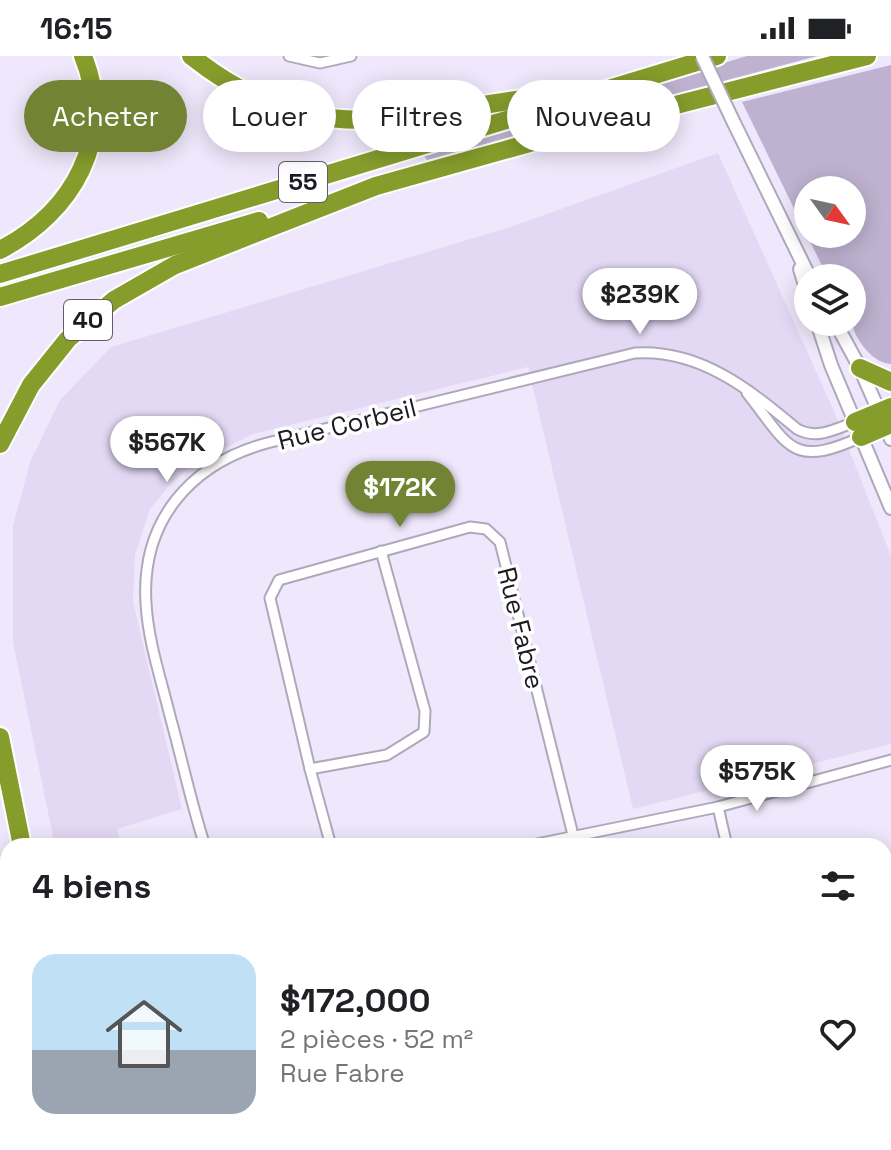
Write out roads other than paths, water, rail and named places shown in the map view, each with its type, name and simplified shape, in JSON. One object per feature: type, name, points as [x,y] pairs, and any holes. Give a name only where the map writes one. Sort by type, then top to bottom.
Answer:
[{"type":"highway","points":[[0,250],[51,215],[79,176],[91,138],[94,109],[91,80],[83,56]]},
{"type":"highway","points":[[191,56],[228,83],[257,98],[299,113],[338,120],[402,119],[507,100]]},
{"type":"highway","name":"55","points":[[639,80],[717,56]]},
{"type":"highway","name":"55","points":[[0,297],[537,141],[867,56]]},
{"type":"highway","name":"55","points":[[0,274],[507,120]]},
{"type":"highway","name":"40","points":[[0,444],[19,405],[45,365],[77,330],[114,300],[154,275],[186,260],[376,186]]},
{"type":"highway","points":[[860,368],[891,382]]},
{"type":"highway","points":[[858,430],[888,422]]},
{"type":"highway","points":[[0,737],[20,838]]},
{"type":"highway","points":[[0,776],[20,838]]},
{"type":"street","points":[[289,56],[320,63],[351,56]]},
{"type":"street","points":[[702,56],[802,264]]},
{"type":"street","points":[[791,243],[798,264]]},
{"type":"street","points":[[822,336],[891,508]]},
{"type":"street","points":[[843,336],[888,422]]},
{"type":"street","name":"Rue Corbeil","points":[[203,838],[152,644],[146,598],[150,549],[160,522],[174,500],[196,479],[222,461],[257,446],[627,354],[663,353],[688,358],[718,371],[808,434],[858,430]]},
{"type":"street","name":"Rue Corbeil","points":[[740,384],[777,432],[799,451],[812,454],[826,452],[858,430]]},
{"type":"street","name":"Rue Fabre","points":[[329,838],[270,598],[279,580],[470,527],[486,529],[500,542],[573,835]]},
{"type":"street","points":[[310,769],[387,755],[424,732],[425,711],[381,551]]},
{"type":"street","points":[[560,838],[718,807],[891,760]]},
{"type":"street","points":[[718,807],[725,838]]}]
